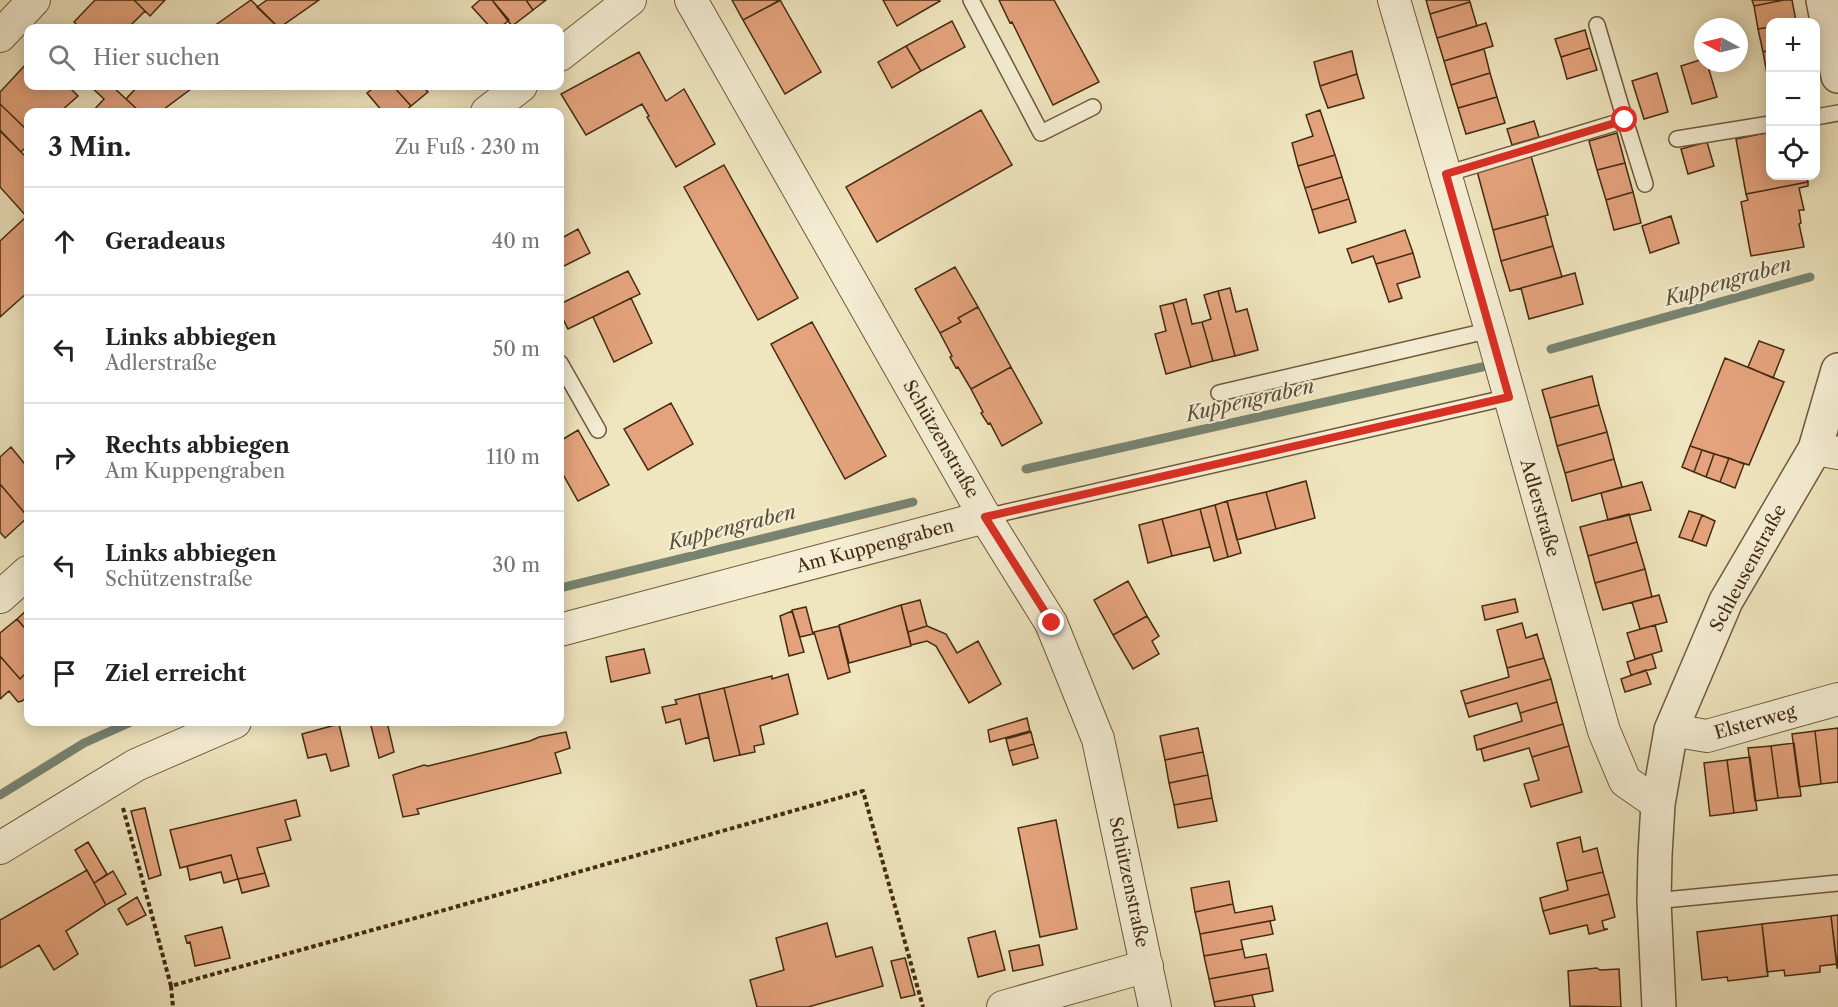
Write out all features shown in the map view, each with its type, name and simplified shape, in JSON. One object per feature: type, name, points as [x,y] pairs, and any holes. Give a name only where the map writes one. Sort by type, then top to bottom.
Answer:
[{"type":"street","points":[[0,36],[34,0]]},
{"type":"street","points":[[564,52],[630,0]]},
{"type":"street","name":"Schützenstraße","points":[[692,0],[985,517],[1052,623],[1098,739],[1155,1007]]},
{"type":"street","name":"Adlerstraße","points":[[1394,0],[1491,330],[1604,730],[1626,781],[1658,804]]},
{"type":"street","points":[[1823,0],[1834,31],[1838,76]]},
{"type":"street","points":[[492,108],[516,90]]},
{"type":"street","name":"Schleusenstraße","points":[[1658,804],[1671,730],[1726,601],[1826,451],[1838,370]]},
{"type":"street","name":"Am Kuppengraben","points":[[564,629],[985,517]]},
{"type":"street","points":[[0,597],[24,576]]},
{"type":"street","name":"Elsterweg","points":[[1671,730],[1707,736],[1838,699]]},
{"type":"street","points":[[0,848],[136,765],[226,726]]},
{"type":"street","points":[[1658,804],[1654,901],[1659,1007]]},
{"type":"street","points":[[1002,1007],[1147,966]]},
{"type":"lane","points":[[971,0],[1041,133],[1093,107]]},
{"type":"lane","points":[[1597,25],[1645,184]]},
{"type":"lane","points":[[1820,116],[1838,113]]},
{"type":"lane","points":[[1446,174],[1625,120]]},
{"type":"lane","points":[[1677,139],[1766,125]]},
{"type":"lane","points":[[1219,393],[1491,330]]},
{"type":"lane","points":[[564,370],[598,430]]},
{"type":"lane","name":"Am Kuppengraben","points":[[985,517],[1509,397]]},
{"type":"lane","points":[[1654,901],[1838,883]]},
{"type":"path","points":[[115,778],[171,986],[173,1007]]},
{"type":"path","points":[[171,986],[862,791],[923,1007]]},
{"type":"building","points":[[95,0],[134,0],[145,11],[132,24],[76,24],[74,22]]},
{"type":"building","points":[[134,0],[165,0],[150,16]]},
{"type":"building","points":[[251,0],[275,24],[217,24]]},
{"type":"building","points":[[267,0],[319,0],[285,24],[275,24],[257,7]]},
{"type":"building","points":[[480,0],[492,0],[509,20],[504,24],[487,24],[472,7]]},
{"type":"building","points":[[492,0],[526,0],[533,10],[515,24],[510,24]]},
{"type":"building","points":[[526,0],[546,0],[533,10]]},
{"type":"building","points":[[732,0],[781,0],[743,20]]},
{"type":"building","points":[[780,0],[821,72],[785,94],[743,20]]},
{"type":"building","points":[[883,0],[939,0],[940,1],[897,26]]},
{"type":"building","points":[[999,0],[1054,0],[1099,82],[1053,105]]},
{"type":"building","points":[[1426,0],[1469,0],[1470,2],[1430,14]]},
{"type":"building","points":[[1752,0],[1784,0],[1754,6]]},
{"type":"building","points":[[1792,0],[1795,18],[1766,18],[1766,28],[1758,29],[1754,6]]},
{"type":"building","points":[[1470,2],[1477,26],[1437,38],[1430,14]]},
{"type":"building","points":[[952,21],[965,47],[921,71],[906,46]]},
{"type":"building","points":[[1486,23],[1493,46],[1444,61],[1437,38]]},
{"type":"building","points":[[1766,28],[1766,51],[1763,52],[1758,29]]},
{"type":"building","points":[[1585,30],[1590,48],[1561,57],[1555,39]]},
{"type":"building","points":[[906,46],[921,71],[892,88],[878,62]]},
{"type":"building","points":[[1590,48],[1597,70],[1567,79],[1561,57]]},
{"type":"building","points":[[1484,49],[1490,73],[1451,85],[1444,61]]},
{"type":"building","points":[[1352,51],[1357,74],[1320,86],[1314,62]]},
{"type":"building","points":[[1766,51],[1766,68],[1763,52]]},
{"type":"building","points":[[639,52],[666,101],[684,89],[715,144],[676,167],[642,104],[586,135],[561,94]]},
{"type":"building","points":[[1694,62],[1694,72],[1710,72],[1717,97],[1692,104],[1681,66]]},
{"type":"building","points":[[24,66],[24,90],[72,90],[78,96],[64,108],[24,108],[24,127],[0,104],[0,92]]},
{"type":"building","points":[[1490,73],[1497,97],[1458,108],[1451,85]]},
{"type":"building","points":[[1657,73],[1668,112],[1644,119],[1632,81]]},
{"type":"building","points":[[1357,74],[1364,98],[1328,108],[1320,86]]},
{"type":"building","points":[[94,90],[116,90],[136,108],[96,108],[104,99]]},
{"type":"building","points":[[134,90],[190,90],[165,108],[136,108],[126,99]]},
{"type":"building","points":[[371,90],[397,90],[411,106],[409,108],[380,108],[367,93]]},
{"type":"building","points":[[397,90],[426,90],[428,92],[411,106]]},
{"type":"building","points":[[1497,97],[1505,123],[1466,134],[1458,108]]},
{"type":"building","points":[[0,104],[24,127],[24,149],[21,152],[0,130]]},
{"type":"building","points":[[981,110],[1012,165],[877,242],[846,187]]},
{"type":"building","points":[[1320,110],[1335,155],[1298,166],[1292,143],[1313,136],[1306,115]]},
{"type":"building","points":[[1534,121],[1539,137],[1512,145],[1507,129]]},
{"type":"building","points":[[0,131],[24,155],[24,214],[0,187]]},
{"type":"building","points":[[1617,133],[1625,163],[1597,170],[1589,141]]},
{"type":"building","points":[[1766,133],[1766,180],[1807,180],[1808,182],[1746,194],[1736,139]]},
{"type":"building","points":[[1707,142],[1714,166],[1688,174],[1681,149]]},
{"type":"building","points":[[1335,155],[1342,177],[1305,188],[1298,166]]},
{"type":"building","points":[[1531,156],[1548,215],[1493,230],[1477,171]]},
{"type":"building","points":[[1625,163],[1633,192],[1606,200],[1597,170]]},
{"type":"building","points":[[724,165],[798,298],[758,320],[684,187]]},
{"type":"building","points":[[1342,177],[1349,199],[1312,210],[1305,188]]},
{"type":"building","points":[[1808,182],[1808,186],[1799,188],[1804,210],[1799,210],[1801,223],[1799,224],[1804,247],[1751,256],[1741,202],[1748,200],[1746,194]]},
{"type":"building","points":[[1633,192],[1641,223],[1614,230],[1606,200]]},
{"type":"building","points":[[1349,199],[1356,222],[1319,233],[1312,210]]},
{"type":"building","points":[[1545,216],[1553,246],[1501,261],[1493,230]]},
{"type":"building","points":[[1671,216],[1679,243],[1650,253],[1642,226]]},
{"type":"building","points":[[24,219],[24,296],[0,317],[0,241]]},
{"type":"building","points":[[578,229],[590,253],[564,266],[564,237]]},
{"type":"building","points":[[1405,230],[1413,253],[1376,264],[1373,256],[1352,263],[1347,249]]},
{"type":"building","points":[[1553,246],[1562,277],[1510,291],[1501,261]]},
{"type":"building","points":[[1413,253],[1420,277],[1397,284],[1402,298],[1389,302],[1376,264]]},
{"type":"building","points":[[955,267],[978,307],[958,318],[961,322],[940,333],[915,289]]},
{"type":"building","points":[[628,271],[640,294],[568,329],[564,321],[564,302]]},
{"type":"building","points":[[1575,273],[1583,304],[1529,319],[1521,288]]},
{"type":"building","points":[[1230,288],[1236,312],[1247,309],[1258,350],[1235,356],[1218,291]]},
{"type":"building","points":[[1218,291],[1235,356],[1213,361],[1202,322],[1211,319],[1204,295]]},
{"type":"building","points":[[631,298],[652,343],[614,362],[593,317]]},
{"type":"building","points":[[1186,299],[1192,324],[1202,322],[1213,361],[1191,367],[1173,303]]},
{"type":"building","points":[[1173,303],[1191,367],[1166,374],[1155,334],[1166,331],[1160,306]]},
{"type":"building","points":[[978,307],[1011,367],[971,389],[958,367],[956,368],[940,333],[961,322],[958,318]]},
{"type":"building","points":[[812,322],[886,456],[845,479],[771,344]]},
{"type":"building","points":[[1759,341],[1784,350],[1773,378],[1748,367]]},
{"type":"building","points":[[1725,358],[1784,382],[1749,465],[1690,446]]},
{"type":"building","points":[[1011,367],[1042,423],[1002,446],[990,423],[988,424],[981,413],[983,412],[971,389]]},
{"type":"building","points":[[1592,376],[1599,405],[1550,418],[1542,390]]},
{"type":"building","points":[[671,403],[693,444],[648,470],[624,429]]},
{"type":"building","points":[[1599,405],[1607,432],[1557,446],[1550,418]]},
{"type":"building","points":[[578,430],[609,485],[578,501],[564,476],[564,439]]},
{"type":"building","points":[[1607,432],[1614,459],[1565,473],[1557,446]]},
{"type":"building","points":[[1690,446],[1702,450],[1694,472],[1682,467]]},
{"type":"building","points":[[11,447],[24,463],[24,512],[0,484],[0,457]]},
{"type":"building","points":[[1702,450],[1714,454],[1706,477],[1694,472]]},
{"type":"building","points":[[1714,454],[1729,458],[1720,482],[1706,477]]},
{"type":"building","points":[[1729,458],[1744,464],[1735,488],[1720,482]]},
{"type":"building","points":[[1614,459],[1622,487],[1572,501],[1565,473]]},
{"type":"building","points":[[1306,481],[1315,518],[1276,529],[1266,492]]},
{"type":"building","points":[[1642,482],[1651,510],[1608,520],[1601,493]]},
{"type":"building","points":[[0,484],[24,512],[24,521],[5,538],[0,532]]},
{"type":"building","points":[[1266,492],[1276,529],[1237,540],[1227,501]]},
{"type":"building","points":[[1227,501],[1241,553],[1228,557],[1215,505]]},
{"type":"building","points":[[1215,505],[1228,557],[1214,561],[1200,509]]},
{"type":"building","points":[[1200,509],[1210,547],[1172,556],[1162,519]]},
{"type":"building","points":[[1689,511],[1702,515],[1692,541],[1679,537]]},
{"type":"building","points":[[1629,514],[1637,542],[1588,556],[1580,527]]},
{"type":"building","points":[[1702,515],[1715,521],[1706,546],[1692,541]]},
{"type":"building","points":[[1162,519],[1172,556],[1148,563],[1139,525]]},
{"type":"building","points":[[1637,542],[1645,569],[1595,583],[1588,556]]},
{"type":"building","points":[[1645,569],[1652,597],[1603,610],[1595,583]]},
{"type":"building","points":[[1128,581],[1147,616],[1113,635],[1094,600]]},
{"type":"building","points":[[1659,595],[1667,622],[1640,629],[1632,602]]},
{"type":"building","points":[[1515,599],[1518,612],[1485,620],[1482,606]]},
{"type":"building","points":[[920,600],[927,626],[908,632],[901,605]]},
{"type":"building","points":[[901,605],[911,646],[849,663],[839,625]]},
{"type":"building","points":[[806,607],[813,634],[800,637],[792,610]]},
{"type":"building","points":[[792,611],[804,652],[789,656],[780,616]]},
{"type":"building","points":[[24,613],[24,627],[17,619]]},
{"type":"building","points":[[1147,616],[1159,636],[1152,641],[1159,654],[1133,669],[1113,635]]},
{"type":"building","points":[[17,619],[24,627],[24,675],[20,679],[0,656],[0,633]]},
{"type":"building","points":[[1522,623],[1526,638],[1537,634],[1544,658],[1507,668],[1497,630]]},
{"type":"building","points":[[1655,625],[1662,651],[1635,659],[1627,633]]},
{"type":"building","points":[[839,626],[850,672],[828,679],[814,632]]},
{"type":"building","points":[[927,626],[946,634],[957,653],[978,641],[1001,684],[969,703],[936,646],[927,641],[911,645],[908,632]]},
{"type":"building","points":[[644,649],[650,673],[611,682],[606,657]]},
{"type":"building","points":[[1652,654],[1656,668],[1631,675],[1627,662]]},
{"type":"building","points":[[0,656],[20,679],[24,675],[24,699],[18,702],[9,691],[0,699]]},
{"type":"building","points":[[1544,658],[1551,679],[1465,704],[1461,691],[1509,677],[1507,668]]},
{"type":"building","points":[[1646,670],[1651,684],[1625,692],[1621,679]]},
{"type":"building","points":[[788,674],[798,714],[760,726],[764,744],[754,746],[755,752],[740,755],[724,688]]},
{"type":"building","points":[[1551,679],[1557,702],[1520,713],[1517,703],[1469,717],[1465,704]]},
{"type":"building","points":[[724,688],[740,755],[714,761],[699,694]]},
{"type":"building","points":[[699,694],[709,737],[686,744],[680,719],[666,723],[662,707],[677,704],[675,700]]},
{"type":"building","points":[[1557,702],[1563,724],[1477,750],[1474,736],[1522,721],[1520,713]]},
{"type":"building","points":[[1027,718],[1030,731],[990,742],[988,730]]},
{"type":"building","points":[[1563,724],[1569,746],[1532,757],[1529,748],[1484,761],[1481,749]]},
{"type":"building","points":[[339,726],[349,766],[331,771],[326,754],[308,758],[302,734]]},
{"type":"building","points":[[371,726],[388,726],[394,752],[379,758]]},
{"type":"building","points":[[1198,728],[1203,752],[1165,760],[1160,736]]},
{"type":"building","points":[[1838,728],[1838,782],[1821,784],[1815,731]]},
{"type":"building","points":[[1815,731],[1821,784],[1799,787],[1792,734]]},
{"type":"building","points":[[566,732],[570,748],[555,753],[561,773],[417,809],[419,814],[403,817],[393,775],[424,765],[428,766]]},
{"type":"building","points":[[1031,732],[1034,744],[1009,751],[1006,739]]},
{"type":"building","points":[[1794,743],[1801,796],[1778,798],[1771,746]]},
{"type":"building","points":[[1034,744],[1038,758],[1013,765],[1009,751]]},
{"type":"building","points":[[1569,746],[1582,792],[1531,807],[1524,784],[1539,780],[1532,757]]},
{"type":"building","points":[[1771,746],[1778,798],[1755,801],[1748,748]]},
{"type":"building","points":[[1203,752],[1208,775],[1169,783],[1165,760]]},
{"type":"building","points":[[1750,757],[1757,810],[1734,813],[1727,760]]},
{"type":"building","points":[[1727,760],[1734,813],[1710,816],[1704,763]]},
{"type":"building","points":[[1208,775],[1212,798],[1174,805],[1169,783]]},
{"type":"building","points":[[1212,798],[1217,821],[1178,828],[1174,805]]},
{"type":"building","points":[[296,800],[300,816],[285,820],[291,840],[257,848],[265,873],[238,879],[231,855],[180,868],[170,830]]},
{"type":"building","points":[[145,808],[161,875],[149,879],[131,811]]},
{"type":"building","points":[[1056,820],[1077,929],[1040,937],[1018,828]]},
{"type":"building","points":[[1580,837],[1583,852],[1597,848],[1603,872],[1566,881],[1557,843]]},
{"type":"building","points":[[88,842],[107,874],[94,883],[75,850]]},
{"type":"building","points":[[231,855],[238,879],[224,883],[221,872],[190,880],[187,866]]},
{"type":"building","points":[[87,870],[106,905],[66,931],[78,954],[54,970],[39,945],[0,968],[0,920]]},
{"type":"building","points":[[113,871],[126,894],[106,905],[94,883]]},
{"type":"building","points":[[1603,872],[1609,894],[1543,911],[1540,898],[1568,890],[1566,881]]},
{"type":"building","points":[[265,873],[269,886],[242,893],[238,879]]},
{"type":"building","points":[[1229,881],[1233,904],[1195,912],[1191,888]]},
{"type":"building","points":[[1609,894],[1615,917],[1602,921],[1604,929],[1608,929],[1589,934],[1587,925],[1550,934],[1543,911]]},
{"type":"building","points":[[137,897],[146,915],[127,925],[118,909]]},
{"type":"building","points":[[1233,904],[1235,913],[1272,906],[1275,920],[1200,934],[1195,912]]},
{"type":"building","points":[[1838,915],[1838,968],[1837,968],[1831,916]]},
{"type":"building","points":[[1831,916],[1837,964],[1820,966],[1820,972],[1785,976],[1784,970],[1767,972],[1762,924]]},
{"type":"building","points":[[1270,921],[1273,934],[1241,940],[1243,949],[1204,956],[1200,934]]},
{"type":"building","points":[[827,923],[836,957],[872,947],[883,986],[808,1007],[757,1007],[750,980],[784,970],[776,938]]},
{"type":"building","points":[[1762,924],[1768,976],[1728,981],[1727,977],[1702,980],[1697,932]]},
{"type":"building","points":[[222,927],[230,958],[195,966],[190,942],[187,943],[185,936]]},
{"type":"building","points":[[995,931],[1005,970],[978,977],[968,938]]},
{"type":"building","points":[[1039,945],[1043,965],[1013,971],[1009,951]]},
{"type":"building","points":[[1243,949],[1245,958],[1266,954],[1269,968],[1209,979],[1204,956]]},
{"type":"building","points":[[905,958],[915,995],[901,998],[891,961]]},
{"type":"building","points":[[1269,968],[1273,991],[1214,1002],[1209,979]]},
{"type":"building","points":[[1597,968],[1600,970],[1619,969],[1621,1007],[1570,1006],[1568,971]]},
{"type":"building","points":[[1252,995],[1255,1007],[1215,1007],[1214,1002]]},
{"type":"waterway","name":"Kuppengraben","points":[[1551,349],[1810,277]]},
{"type":"waterway","name":"Kuppengraben","points":[[1026,469],[1482,367]]},
{"type":"waterway","name":"Kuppengraben","points":[[564,587],[913,502]]},
{"type":"waterway","name":"Kuppengraben","points":[[0,795],[84,743],[122,726]]},
{"type":"route","points":[[1052,623],[985,517],[1509,397],[1446,174],[1625,120]]}]
